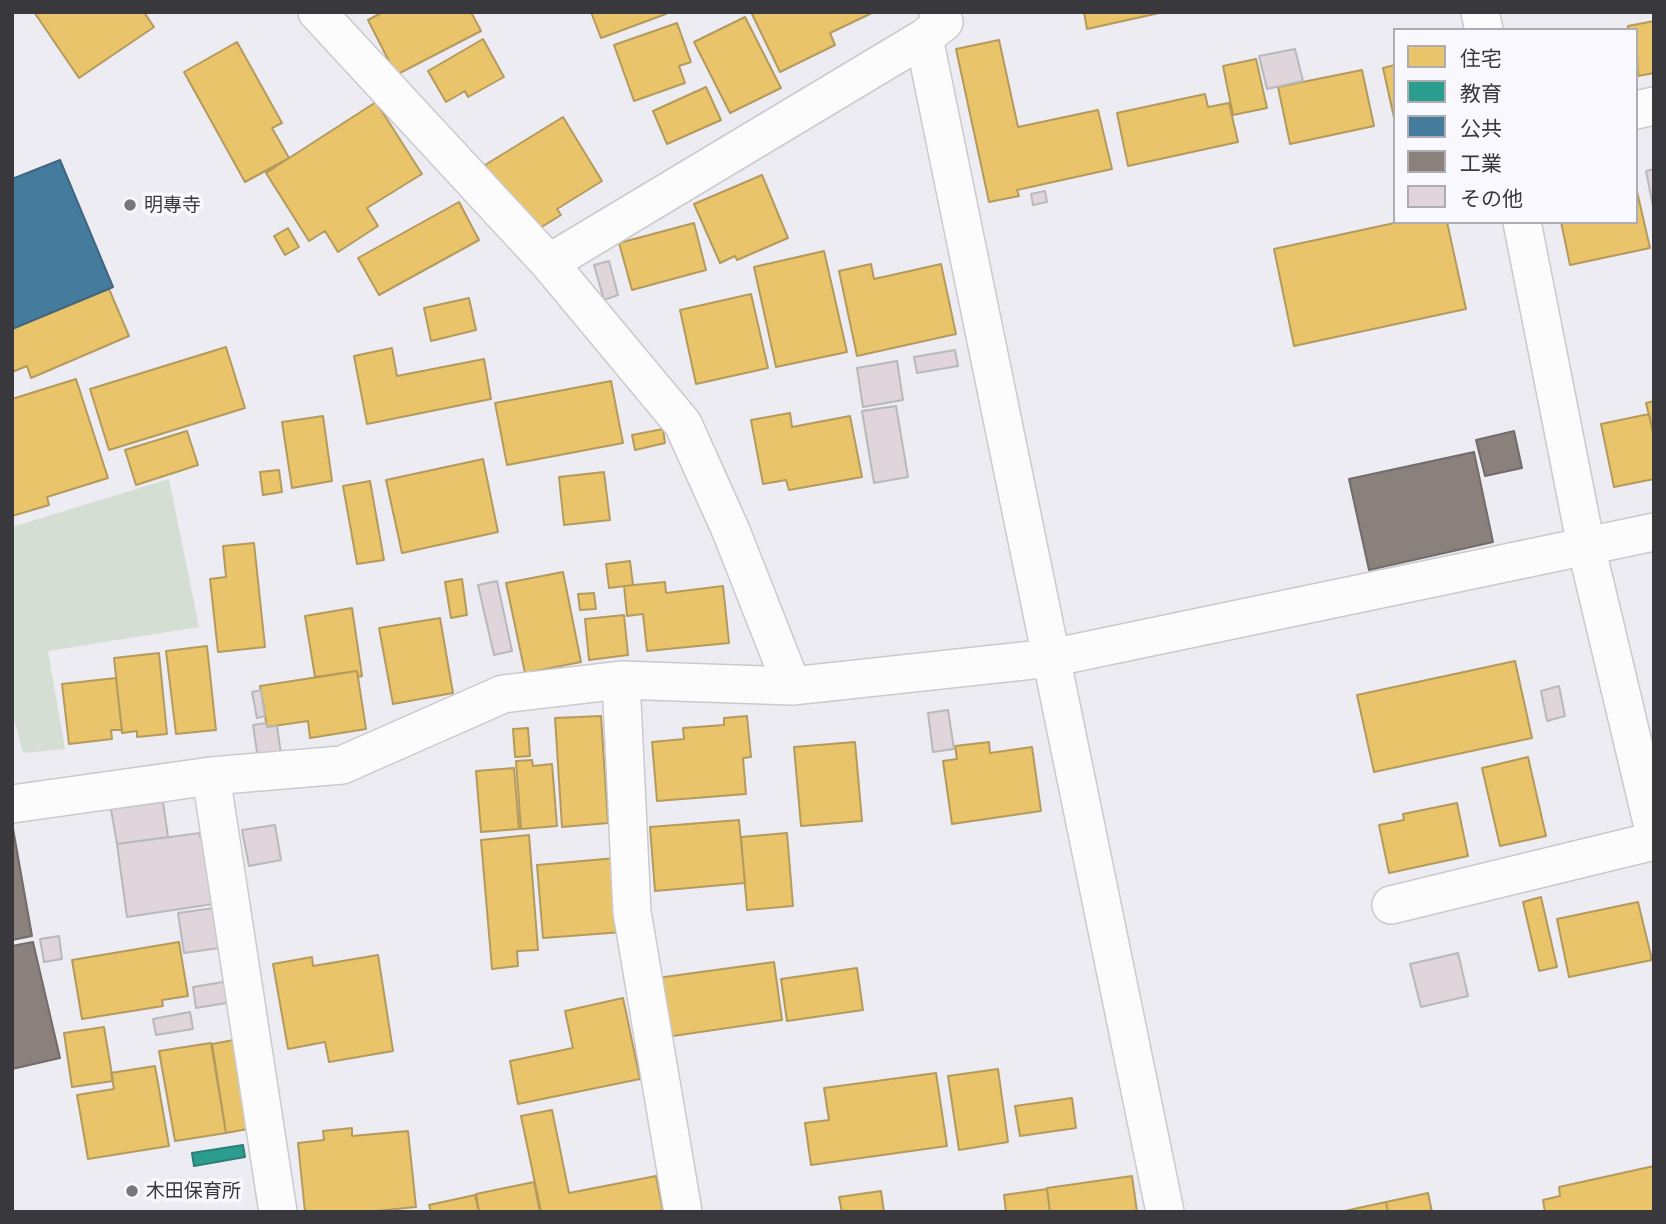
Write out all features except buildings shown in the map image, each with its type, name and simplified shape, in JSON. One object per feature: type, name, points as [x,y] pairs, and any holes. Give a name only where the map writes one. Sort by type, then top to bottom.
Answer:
[{"type":"street","points":[[317,12],[549,263],[683,424],[731,531],[792,686]]},
{"type":"street","points":[[549,263],[931,25],[1051,658],[1165,1212]]},
{"type":"street","points":[[1522,224],[1586,546],[1654,831]]},
{"type":"street","points":[[12,804],[211,776],[342,765],[503,694],[621,680],[792,686],[1051,658],[1654,532]]},
{"type":"street","points":[[621,680],[632,912],[683,1212]]},
{"type":"street","points":[[211,776],[278,1212]]},
{"type":"street","points":[[1391,905],[1654,841]]},
{"type":"shaded area","points":[[169,479],[199,627],[48,651],[65,749],[23,753],[12,712],[12,527]]},
{"type":"place","name":"明專寺","points":[[130,205]]},
{"type":"place","name":"木田保育所","points":[[132,1191]]}]
